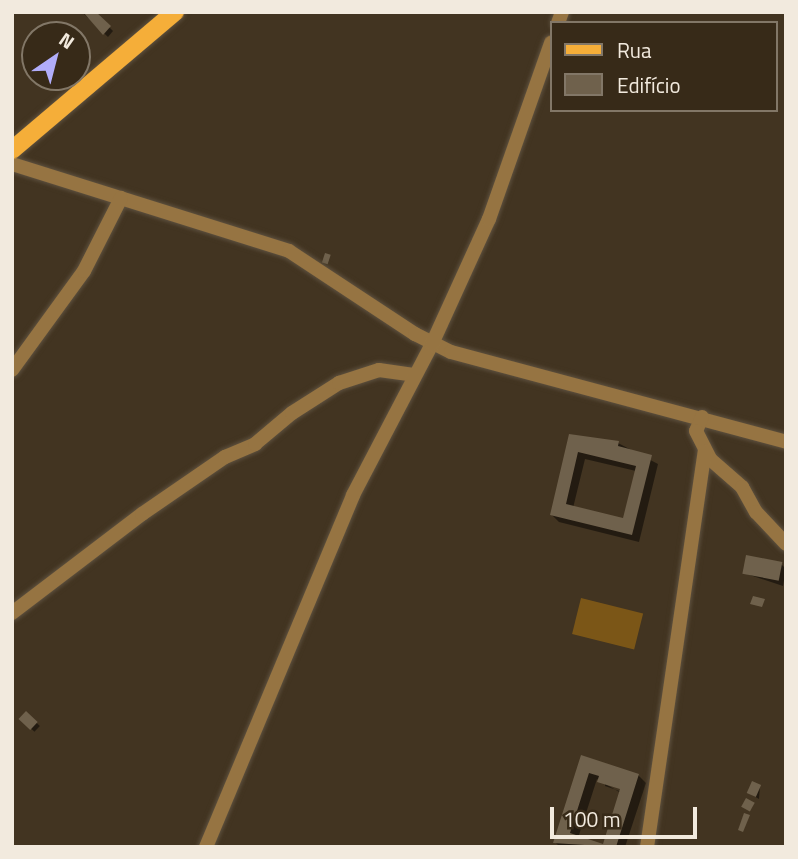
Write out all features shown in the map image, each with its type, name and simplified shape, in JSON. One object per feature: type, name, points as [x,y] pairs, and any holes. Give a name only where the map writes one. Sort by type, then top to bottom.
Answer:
[{"type":"main road","points":[[12,150],[175,12]]},
{"type":"street","points":[[206,847],[353,495],[432,344],[489,219],[550,46]]},
{"type":"street","points":[[12,164],[289,251],[432,344],[786,442]]},
{"type":"street","points":[[12,370],[84,271],[121,198]]},
{"type":"street","points":[[12,613],[150,508],[225,457],[255,444],[292,413],[339,383],[379,370],[414,375]]},
{"type":"street","points":[[702,417],[696,431],[704,448],[742,487],[756,512],[786,544]]},
{"type":"street","points":[[647,847],[704,448],[718,423]]},
{"type":"shaded area","points":[[581,598],[643,613],[634,649],[572,634]]},
{"type":"building","points":[[83,12],[96,12],[111,26],[103,35]]},
{"type":"building","points":[[325,253],[331,255],[328,264],[322,263]]},
{"type":"building","points":[[569,434],[619,441],[618,446],[652,455],[632,535],[550,515]],"holes":[[[578,452],[636,466],[623,518],[566,504]]]},
{"type":"building","points":[[746,555],[782,562],[779,581],[742,574]]},
{"type":"building","points":[[753,596],[765,599],[762,607],[750,604]]},
{"type":"building","points":[[26,711],[38,722],[30,730],[18,719]]},
{"type":"building","points":[[581,755],[639,774],[616,847],[553,843]],"holes":[[[589,773],[599,776],[597,782],[620,789],[603,844],[570,833]]]},
{"type":"building","points":[[752,781],[761,785],[756,797],[747,793]]},
{"type":"building","points":[[746,798],[755,803],[750,812],[741,807]]},
{"type":"building","points":[[744,813],[750,815],[743,832],[738,830]]}]
